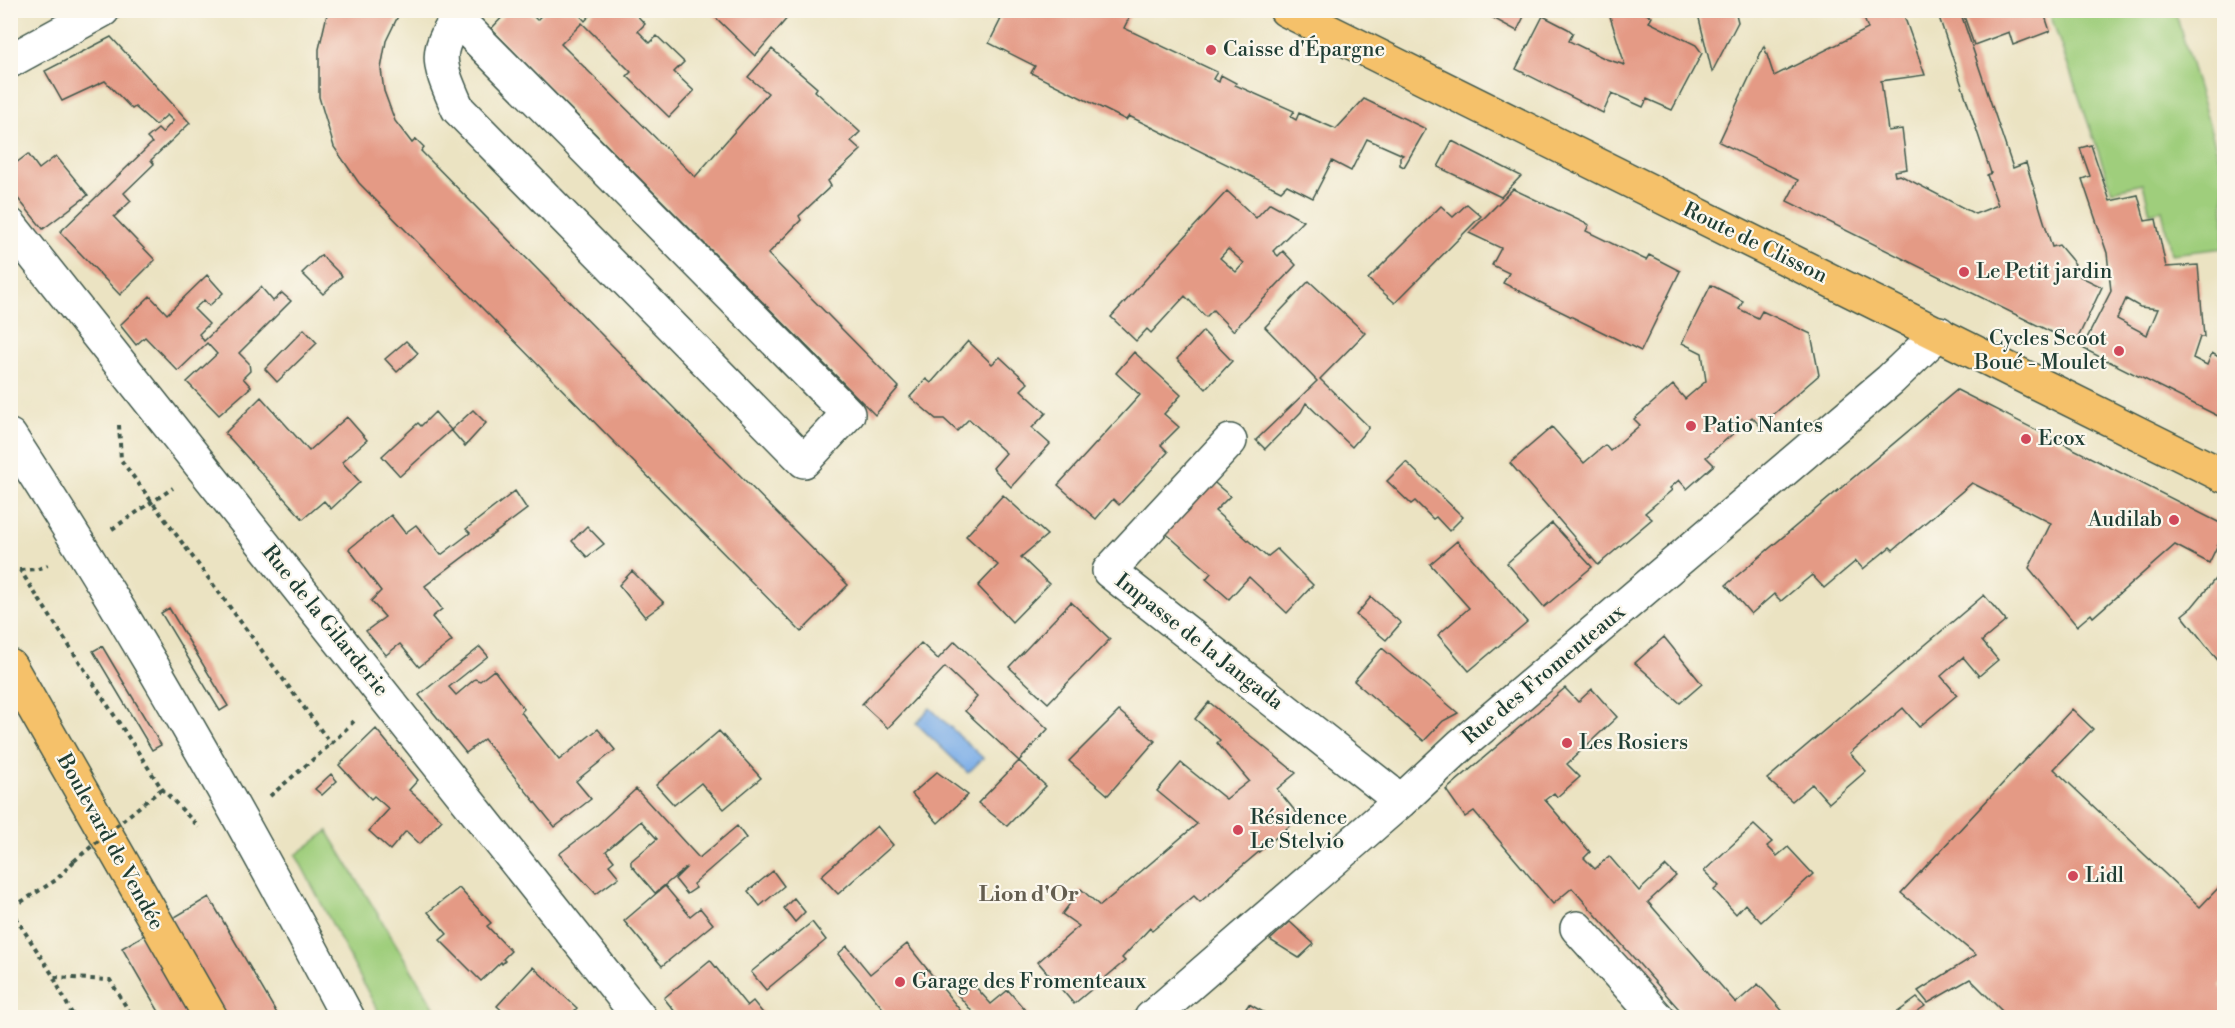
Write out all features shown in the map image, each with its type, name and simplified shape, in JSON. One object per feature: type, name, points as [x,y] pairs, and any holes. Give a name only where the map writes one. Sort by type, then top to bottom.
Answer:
[{"type":"main road","name":"Route de Clisson","points":[[1286,10],[2224,476]]},
{"type":"main road","name":"Boulevard de Vendée","points":[[10,666],[210,1017]]},
{"type":"street","points":[[10,61],[103,10]]},
{"type":"street","points":[[461,15],[848,414],[804,461],[458,109],[446,81],[441,55],[443,38],[461,15]]},
{"type":"street","name":"Rue de la Gilarderie","points":[[10,225],[640,1017]]},
{"type":"street","name":"Rue des Fromenteaux","points":[[1151,1017],[1401,801],[1461,746],[1890,380],[1939,333]]},
{"type":"street","points":[[10,436],[82,547],[237,814],[348,1017]]},
{"type":"street","name":"Impasse de la Jangada","points":[[1230,441],[1109,572],[1401,801]]},
{"type":"street","points":[[1576,928],[1658,1017]]},
{"type":"path","points":[[118,417],[120,460],[154,501],[332,744]]},
{"type":"path","points":[[119,525],[203,467]]},
{"type":"path","points":[[10,570],[38,569]]},
{"type":"path","points":[[20,570],[162,789],[205,832],[275,794],[332,744],[362,712]]},
{"type":"path","points":[[74,1017],[54,977],[10,909],[56,880],[74,861],[162,789]]},
{"type":"path","points":[[54,977],[110,980],[133,1017]]},
{"type":"green space","points":[[2049,11],[2175,11],[2224,174],[2224,248],[2171,254],[2162,210],[2150,213],[2143,184],[2112,191]]},
{"type":"green space","points":[[328,831],[440,1017],[381,1017],[296,855]]},
{"type":"water","points":[[930,708],[983,758],[968,773],[916,723]]},
{"type":"building","points":[[328,10],[401,10],[386,41],[381,69],[384,91],[395,121],[412,143],[416,139],[424,147],[421,151],[848,585],[801,632],[359,183],[334,147],[319,97],[319,49]]},
{"type":"building","points":[[509,10],[527,10],[537,20],[546,10],[575,10],[585,21],[595,10],[632,10],[645,24],[638,31],[650,43],[657,36],[684,62],[674,72],[694,91],[669,117],[627,76],[631,72],[582,23],[561,44],[695,177],[768,93],[748,77],[772,49],[817,88],[815,91],[860,132],[851,141],[861,150],[828,181],[831,186],[799,216],[801,220],[768,254],[899,387],[875,415],[491,29]]},
{"type":"building","points":[[708,10],[794,10],[755,56]]},
{"type":"building","points":[[984,10],[1133,10],[1124,28],[1217,72],[1213,79],[1219,82],[1221,75],[1236,83],[1235,85],[1294,111],[1291,117],[1296,120],[1299,113],[1336,129],[1364,99],[1426,129],[1404,167],[1400,165],[1400,157],[1403,155],[1367,139],[1351,171],[1332,161],[1313,198],[1287,185],[1281,191],[1129,116],[1126,120],[1031,73],[1035,66],[989,43],[1001,19]]},
{"type":"building","points":[[1494,10],[1527,10],[1517,31],[1491,17]]},
{"type":"building","points":[[1608,10],[1639,10],[1652,17],[1649,22],[1696,45],[1702,53],[1672,110],[1647,99],[1643,107],[1612,93],[1603,113],[1516,69],[1543,16],[1573,33],[1569,41],[1606,59],[1625,65]]},
{"type":"building","points":[[1697,10],[1735,10],[1738,22],[1712,72]]},
{"type":"building","points":[[1861,10],[1902,10],[1925,75],[1881,81],[1888,131],[1902,129],[1907,169],[1894,171],[1895,176],[1900,175],[1975,214],[1998,205],[1987,175],[1991,173],[1939,17],[1960,11],[2013,168],[2026,163],[2052,247],[2059,245],[2075,264],[2069,271],[2102,287],[2075,344],[1787,201],[1798,180],[1719,142],[1764,46],[1774,76],[1868,29]]},
{"type":"building","points":[[1962,10],[2043,10],[2050,31],[2013,45],[2009,32],[1974,45]]},
{"type":"building","points":[[111,37],[190,123],[151,160],[154,164],[124,193],[131,201],[114,217],[155,260],[120,295],[60,232],[152,143],[147,138],[158,129],[162,133],[173,121],[167,115],[156,125],[135,107],[132,109],[105,81],[62,101],[45,71]]},
{"type":"building","points":[[1452,141],[1521,176],[1501,197],[1438,167]]},
{"type":"building","points":[[2091,145],[2110,201],[2138,195],[2145,221],[2156,219],[2166,267],[2198,265],[2204,337],[2200,337],[2193,358],[2207,365],[2212,353],[2224,360],[2224,419],[2082,348],[2111,291],[2107,253],[2082,179],[2090,176],[2080,148]],"holes":[[[2126,299],[2140,307],[2158,309],[2147,335],[2117,319]]]},
{"type":"building","points":[[28,154],[39,169],[56,156],[88,195],[43,229],[10,189],[10,155],[16,163]]},
{"type":"building","points":[[1513,189],[1589,225],[1586,231],[1646,260],[1649,255],[1680,271],[1641,351],[1503,283],[1509,273],[1492,265],[1501,248],[1469,233]]},
{"type":"building","points":[[1227,191],[1256,218],[1270,203],[1303,221],[1273,251],[1278,256],[1283,251],[1296,265],[1233,331],[1213,310],[1206,317],[1185,296],[1151,333],[1147,329],[1136,341],[1111,317]],"holes":[[[1228,249],[1244,263],[1236,272],[1220,258]]]},
{"type":"building","points":[[1467,204],[1481,216],[1395,303],[1368,279],[1441,206],[1453,217]]},
{"type":"building","points":[[321,255],[342,276],[323,294],[302,273]]},
{"type":"building","points":[[207,275],[223,293],[209,306],[204,300],[194,309],[209,324],[199,334],[204,341],[261,287],[273,301],[282,293],[291,301],[239,353],[249,363],[250,371],[243,378],[251,387],[219,415],[187,382],[217,354],[207,343],[178,371],[145,337],[136,345],[120,325],[150,296],[167,314]]},
{"type":"building","points":[[1309,281],[1365,333],[1320,379],[1369,427],[1352,447],[1306,403],[1301,412],[1265,449],[1256,440],[1317,381],[1265,327]]},
{"type":"building","name":"Patio Nantes","points":[[1711,285],[1743,301],[1739,309],[1758,318],[1762,311],[1811,334],[1819,375],[1760,426],[1752,417],[1706,457],[1714,465],[1687,489],[1679,480],[1670,488],[1672,490],[1645,513],[1652,519],[1598,565],[1510,463],[1552,427],[1584,463],[1605,445],[1610,451],[1640,425],[1634,419],[1673,385],[1685,399],[1706,381],[1702,353],[1682,343]]},
{"type":"building","points":[[304,329],[317,343],[277,382],[265,369]]},
{"type":"building","points":[[1203,331],[1232,361],[1206,389],[1177,359]]},
{"type":"building","points":[[406,341],[418,353],[397,372],[385,359]]},
{"type":"building","points":[[968,341],[992,364],[1000,357],[1028,383],[1021,390],[1046,413],[1032,428],[1050,444],[1011,487],[993,468],[1006,453],[969,419],[957,431],[944,419],[936,419],[910,397],[926,379],[931,383]]},
{"type":"building","points":[[1134,352],[1181,395],[1164,414],[1179,427],[1161,445],[1168,452],[1119,505],[1113,499],[1096,519],[1058,485],[1140,395],[1116,373]]},
{"type":"building","points":[[1957,390],[2224,525],[2224,532],[2209,563],[2175,545],[2093,617],[2091,614],[2077,626],[2029,568],[2051,523],[1972,483],[1893,550],[1890,547],[1863,569],[1856,561],[1824,588],[1812,575],[1781,601],[1774,594],[1751,614],[1726,585]]},
{"type":"building","points":[[261,397],[309,451],[347,417],[367,440],[342,462],[360,482],[331,509],[324,501],[303,519],[225,433]]},
{"type":"building","points":[[473,410],[486,423],[465,446],[451,430]]},
{"type":"building","points":[[435,412],[451,430],[400,476],[382,456],[418,423],[421,426]]},
{"type":"building","points":[[1406,462],[1463,517],[1449,531],[1436,517],[1433,519],[1415,501],[1411,504],[1387,481]]},
{"type":"building","points":[[1209,478],[1230,496],[1215,511],[1267,557],[1277,549],[1313,585],[1287,613],[1249,577],[1229,599],[1206,579],[1211,573],[1161,529]]},
{"type":"building","points":[[515,491],[527,509],[425,586],[442,609],[432,617],[452,641],[419,667],[400,644],[386,655],[366,631],[385,617],[371,601],[381,591],[349,549],[391,515],[405,533],[416,525],[441,555],[470,533],[466,529]]},
{"type":"building","points":[[1003,495],[1047,535],[1021,557],[1049,584],[1012,622],[978,586],[998,565],[966,536]]},
{"type":"building","points":[[1552,523],[1592,567],[1544,607],[1507,563]]},
{"type":"building","points":[[587,526],[604,544],[587,557],[572,541]]},
{"type":"building","points":[[1457,541],[1527,622],[1469,671],[1438,635],[1469,608],[1430,564]]},
{"type":"building","points":[[632,571],[664,603],[645,617],[619,585]]},
{"type":"building","points":[[2215,579],[2224,584],[2224,668],[2182,615],[2192,607]]},
{"type":"building","points":[[1984,595],[2006,621],[1982,641],[1998,660],[1979,676],[1963,657],[1941,676],[1957,695],[1919,727],[1903,708],[1850,753],[1866,771],[1829,803],[1812,784],[1792,801],[1767,779]]},
{"type":"building","points":[[1371,597],[1401,623],[1386,640],[1356,615]]},
{"type":"building","points":[[1071,602],[1110,639],[1048,703],[1009,667]]},
{"type":"building","points":[[169,608],[228,706],[220,711],[161,613]]},
{"type":"building","points":[[1664,637],[1702,684],[1680,703],[1635,663]]},
{"type":"building","points":[[955,641],[1048,729],[1019,761],[965,711],[977,697],[945,667],[888,728],[862,704],[921,643],[938,659]]},
{"type":"building","points":[[102,646],[161,745],[152,750],[93,651]]},
{"type":"building","points":[[480,647],[488,656],[449,687],[456,695],[475,679],[480,681],[494,670],[524,709],[521,712],[559,760],[598,729],[615,750],[576,781],[591,799],[555,827],[484,739],[466,753],[419,695]]},
{"type":"building","points":[[1382,648],[1458,713],[1443,721],[1424,741],[1354,681]]},
{"type":"building","points":[[1565,688],[1578,702],[1592,689],[1617,717],[1567,764],[1580,777],[1557,797],[1554,793],[1545,800],[1590,852],[1584,858],[1595,869],[1609,856],[1639,891],[1666,866],[1676,876],[1648,902],[1736,1003],[1758,984],[1788,1017],[1686,1017],[1572,888],[1553,904],[1474,811],[1465,817],[1446,790]]},
{"type":"building","points":[[1209,702],[1296,773],[1277,789],[1300,817],[1200,902],[1194,896],[1152,931],[1150,928],[1122,958],[1125,961],[1074,1004],[1038,962],[1079,926],[1062,914],[1081,889],[1100,906],[1197,824],[1157,791],[1181,763],[1226,799],[1249,781],[1217,743],[1220,740],[1195,719]]},
{"type":"building","name":"Lidl","points":[[2072,709],[2093,729],[2054,769],[2200,907],[2221,885],[2224,888],[2224,980],[2220,986],[2224,990],[2222,1017],[2008,1017],[1970,979],[1928,1003],[1918,991],[1976,955],[1901,893]]},
{"type":"building","points":[[1119,711],[1155,741],[1108,795],[1069,761]]},
{"type":"building","points":[[376,729],[418,780],[409,790],[442,820],[420,844],[406,831],[390,850],[369,831],[389,809],[374,796],[371,799],[339,765]]},
{"type":"building","points":[[719,731],[761,778],[724,809],[701,783],[674,805],[656,785]]},
{"type":"building","points":[[1019,761],[1046,786],[1007,826],[978,803]]},
{"type":"building","points":[[937,772],[968,795],[938,823],[912,794]]},
{"type":"building","points":[[331,774],[337,781],[322,795],[315,789]]},
{"type":"building","points":[[636,789],[699,858],[737,826],[746,838],[693,884],[696,888],[687,894],[675,879],[687,867],[655,893],[631,865],[631,861],[657,839],[641,821],[606,851],[614,861],[609,865],[619,877],[596,894],[559,854],[596,826]]},
{"type":"building","points":[[1754,825],[1772,842],[1767,846],[1777,856],[1788,847],[1813,874],[1761,922],[1745,904],[1736,914],[1714,890],[1719,886],[1704,871]]},
{"type":"building","points":[[877,826],[893,845],[838,894],[821,876]]},
{"type":"building","points":[[773,871],[784,886],[760,906],[748,891]]},
{"type":"building","points":[[665,886],[690,916],[700,908],[713,924],[662,966],[624,921]]},
{"type":"building","points":[[459,888],[491,923],[487,926],[511,951],[503,959],[505,961],[502,964],[501,962],[481,981],[440,940],[447,934],[428,912]]},
{"type":"building","points":[[209,897],[279,1017],[162,1017],[122,948]]},
{"type":"building","points":[[794,898],[805,912],[795,922],[784,908]]},
{"type":"building","points":[[812,922],[826,940],[766,990],[751,972]]},
{"type":"building","points":[[1290,922],[1314,944],[1299,958],[1270,940]]},
{"type":"building","name":"Garage des Fromenteaux","points":[[907,944],[967,1017],[890,1017],[838,954],[847,946],[870,974]]},
{"type":"building","points":[[710,960],[747,1006],[753,1001],[766,1017],[679,1017],[664,998]]},
{"type":"building","points":[[533,967],[577,1008],[569,1017],[509,1017],[497,1006]]},
{"type":"building","points":[[973,984],[991,1004],[1008,990],[1031,1017],[974,1017],[976,1016],[958,995]]},
{"type":"building","points":[[1917,998],[1925,1006],[1909,1017],[1891,1017]]},
{"type":"building","points":[[1249,1004],[1272,1017],[1240,1017]]},
{"type":"place","name":"Caisse d'Épargne","points":[[1211,50]]},
{"type":"place","name":"Le Petit jardin","points":[[1964,272]]},
{"type":"place","name":"Cycles Scoot Boué - Moulet","points":[[2119,351]]},
{"type":"place","name":"Patio Nantes","points":[[1691,426]]},
{"type":"place","name":"Ecox","points":[[2026,439]]},
{"type":"place","name":"Audilab","points":[[2174,520]]},
{"type":"place","name":"Les Rosiers","points":[[1567,743]]},
{"type":"place","name":"Résidence Le Stelvio","points":[[1238,830]]},
{"type":"place","name":"Lidl","points":[[2073,876]]},
{"type":"place","name":"Garage des Fromenteaux","points":[[900,982]]},
{"type":"district","name":"Lion d'Or","points":[[1029,894]]}]
